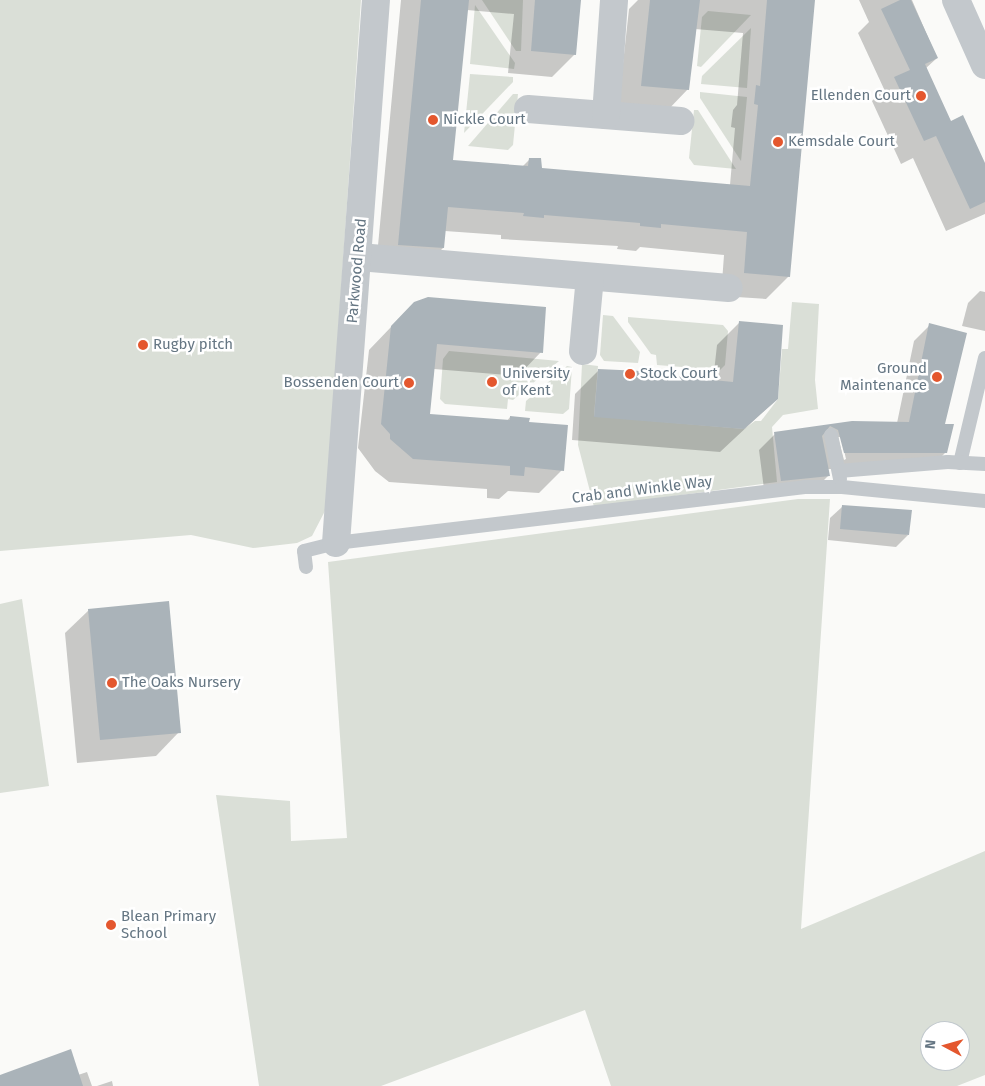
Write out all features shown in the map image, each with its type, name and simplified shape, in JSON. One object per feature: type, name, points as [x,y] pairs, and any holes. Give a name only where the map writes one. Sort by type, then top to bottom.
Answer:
[{"type":"street","name":"Parkwood Road","points":[[336,543],[376,0]]},
{"type":"street","points":[[606,115],[614,0]]},
{"type":"street","points":[[956,0],[985,65]]},
{"type":"street","points":[[528,109],[681,122]]},
{"type":"street","points":[[358,257],[729,288]]},
{"type":"street","points":[[583,352],[590,277]]},
{"type":"lane","points":[[960,463],[985,358]]},
{"type":"lane","points":[[831,435],[842,487]]},
{"type":"lane","points":[[839,472],[960,463],[985,464]]},
{"type":"lane","name":"Crab and Winkle Way","points":[[306,567],[304,551],[336,543],[805,487],[842,487],[985,501]]},
{"type":"shaded area","points":[[0,0],[361,0],[326,509],[312,536],[297,543],[253,548],[191,535],[0,551]]},
{"type":"shaded area","points":[[482,0],[523,0],[521,51],[516,51]]},
{"type":"shaded area","points":[[475,5],[515,63],[514,69],[470,64]]},
{"type":"shaded area","points":[[708,11],[751,15],[701,67],[697,66],[702,17]]},
{"type":"shaded area","points":[[751,28],[747,88],[701,84],[702,76]]},
{"type":"shaded area","points":[[470,74],[513,77],[513,82],[464,133]]},
{"type":"shaded area","points":[[700,92],[747,97],[741,161],[700,98]]},
{"type":"shaded area","points":[[513,94],[518,94],[513,145],[508,150],[468,146]]},
{"type":"shaded area","points":[[694,110],[698,110],[736,169],[694,165],[689,158]]},
{"type":"shaded area","points":[[792,302],[819,304],[815,380],[818,409],[783,415],[772,427],[777,482],[594,507],[578,445],[582,364],[598,366],[594,416],[744,429],[755,421],[761,421],[778,399],[782,349],[788,349]]},
{"type":"shaded area","points":[[603,315],[613,316],[640,352],[638,363],[604,361],[600,355]]},
{"type":"shaded area","points":[[628,317],[723,325],[728,331],[725,365],[720,370],[657,365],[656,355],[651,354],[628,322]]},
{"type":"shaded area","points":[[449,351],[559,361],[513,400],[508,399],[507,409],[445,404],[440,399],[443,359]]},
{"type":"shaded area","points":[[567,366],[572,367],[569,409],[563,414],[525,411],[526,401]]},
{"type":"shaded area","points":[[798,499],[830,499],[801,929],[985,851],[985,1075],[957,1086],[611,1086],[585,1010],[381,1086],[259,1086],[216,795],[290,801],[291,841],[347,838],[328,562]]},
{"type":"shaded area","points":[[22,599],[49,786],[0,793],[0,604]]},
{"type":"building","points":[[421,0],[469,0],[453,160],[528,166],[529,158],[541,158],[542,168],[750,186],[758,105],[754,104],[756,85],[760,86],[767,0],[815,0],[790,277],[744,273],[747,232],[661,224],[661,228],[640,226],[640,223],[544,215],[544,218],[523,216],[524,213],[448,207],[444,248],[398,245]]},
{"type":"building","points":[[535,0],[581,0],[576,55],[531,51]]},
{"type":"building","points":[[650,0],[700,0],[689,90],[641,86]]},
{"type":"building","name":"Ellenden Court","points":[[900,0],[911,0],[938,58],[925,64],[951,121],[963,115],[985,163],[985,202],[970,209],[936,136],[924,141],[894,77],[910,70],[881,9]]},
{"type":"building","name":"Bossenden Court","points":[[428,297],[546,307],[543,353],[437,344],[430,414],[510,420],[510,416],[530,418],[529,422],[568,425],[564,471],[525,467],[524,476],[510,475],[510,466],[413,459],[390,439],[390,434],[381,424],[391,326],[414,302]]},
{"type":"building","name":"Stock Court","points":[[739,321],[783,325],[778,399],[744,429],[594,417],[598,369],[663,372],[663,375],[733,382]]},
{"type":"building","name":"Ground Maintenance","points":[[929,323],[967,333],[945,424],[954,424],[947,453],[844,453],[838,430],[830,426],[822,436],[830,476],[781,481],[774,432],[852,421],[909,422]]},
{"type":"building","points":[[842,505],[912,510],[909,535],[840,529]]},
{"type":"building","points":[[169,601],[181,733],[100,740],[88,609]]},
{"type":"building","points":[[71,1049],[83,1086],[0,1086],[0,1075]]},
{"type":"place","name":"Ellenden Court","points":[[921,96]]},
{"type":"place","name":"Nickle Court","points":[[433,120]]},
{"type":"place","name":"Kemsdale Court","points":[[778,142]]},
{"type":"place","name":"Rugby pitch","points":[[143,345]]},
{"type":"place","name":"Stock Court","points":[[630,374]]},
{"type":"place","name":"Ground Maintenance","points":[[937,377]]},
{"type":"place","name":"University of Kent","points":[[492,382]]},
{"type":"place","name":"Bossenden Court","points":[[409,383]]},
{"type":"place","name":"The Oaks Nursery","points":[[112,683]]},
{"type":"place","name":"Blean Primary School","points":[[111,925]]}]
